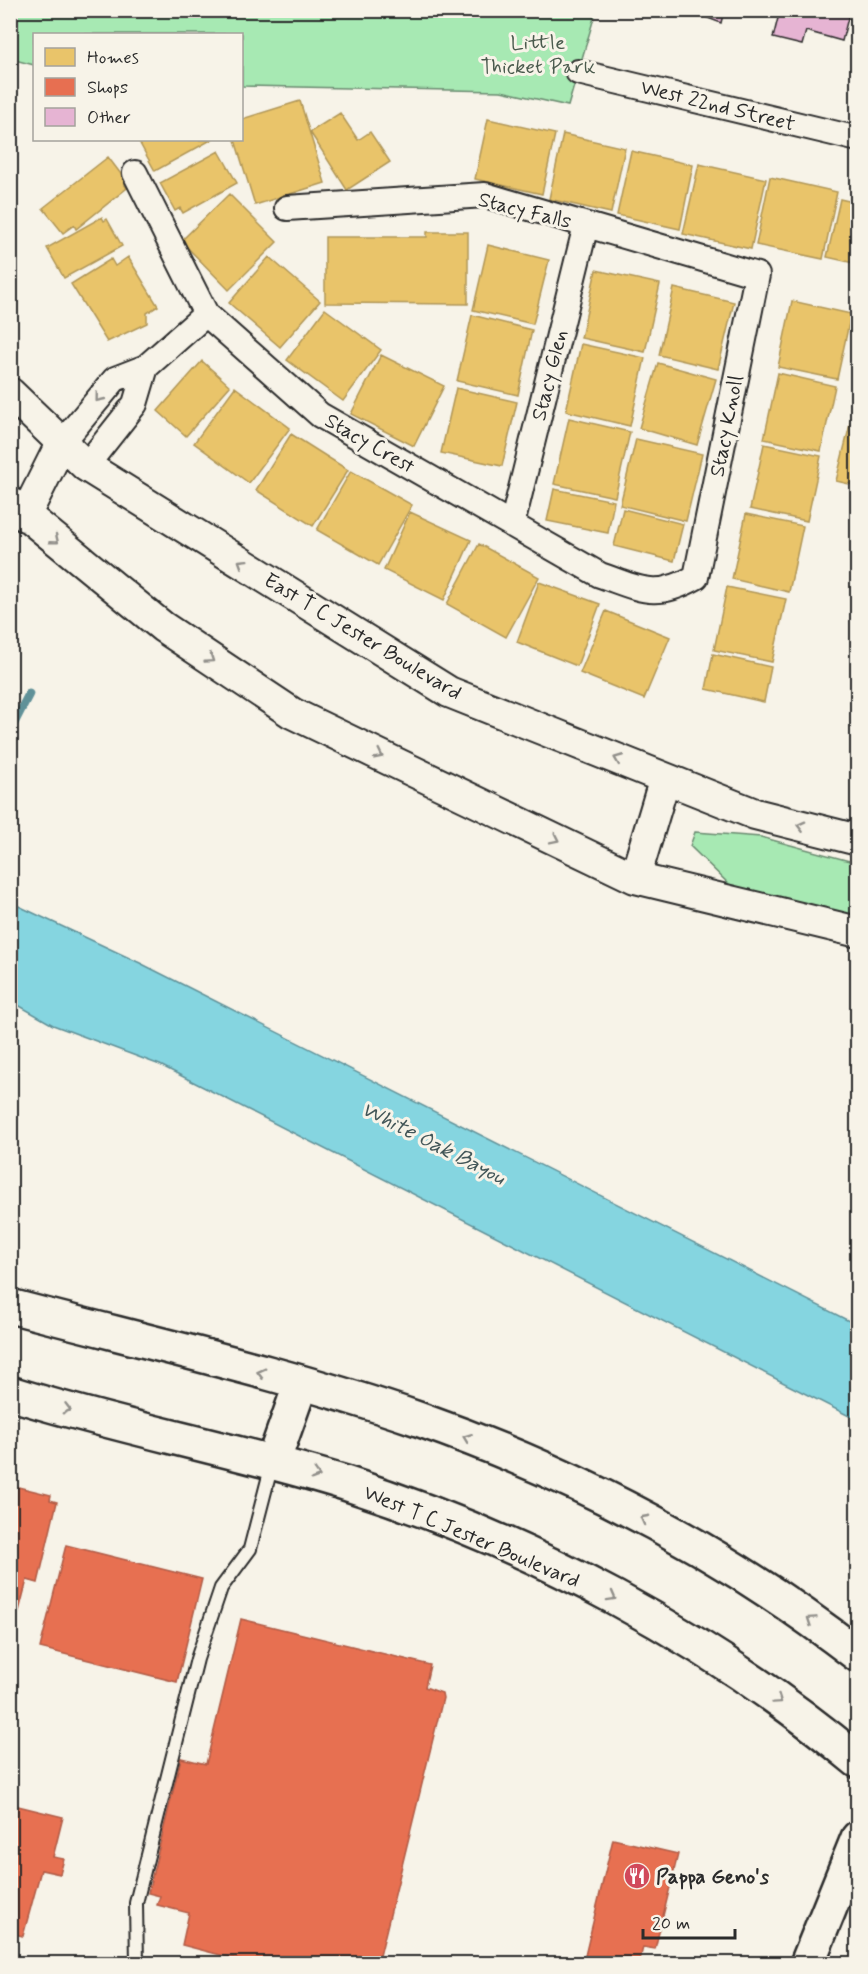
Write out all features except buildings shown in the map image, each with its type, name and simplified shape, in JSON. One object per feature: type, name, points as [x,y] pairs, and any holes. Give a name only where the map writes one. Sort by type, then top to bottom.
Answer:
[{"type":"main road","points":[[10,1306],[301,1383],[417,1419],[502,1451],[592,1491],[745,1575],[858,1655]]},
{"type":"main road","points":[[273,1462],[301,1383]]},
{"type":"main road","name":"West T C Jester Boulevard","points":[[10,1393],[156,1434],[273,1462],[424,1511],[584,1581],[714,1656],[780,1701],[858,1761]]},
{"type":"main road","points":[[807,1964],[858,1838]]},
{"type":"street","name":"West 22nd Street","points":[[578,72],[858,139]]},
{"type":"street","name":"Stacy Crest","points":[[135,173],[206,314],[320,415],[600,575],[645,591],[675,589],[696,577]]},
{"type":"street","name":"Stacy Falls","points":[[287,208],[485,195],[757,274]]},
{"type":"street","name":"Stacy Glen","points":[[512,525],[586,225]]},
{"type":"street","name":"Stacy Knoll","points":[[696,577],[757,274]]},
{"type":"street","points":[[18,509],[61,444],[115,379],[146,367],[206,314]]},
{"type":"street","points":[[18,509],[86,466],[135,404],[146,367]]},
{"type":"street","name":"East T C Jester Boulevard","points":[[10,393],[86,466],[449,692],[755,814],[858,840]]},
{"type":"street","points":[[18,509],[163,627],[292,713],[635,878],[858,932]]},
{"type":"street","points":[[635,878],[665,778]]},
{"type":"lane","points":[[137,1964],[136,1903],[197,1659],[221,1588],[250,1549],[273,1462]]},
{"type":"green space","name":"Little Thicket Park","points":[[10,11],[596,11],[568,106],[501,91],[243,86],[243,33],[33,33],[33,65],[11,59]]},
{"type":"green space","points":[[695,832],[761,837],[857,863],[857,924],[735,890],[690,846]]},
{"type":"water","name":"White Oak Bayou","points":[[10,902],[140,963],[857,1325],[857,1420],[160,1065],[53,1025],[11,1001]]},
{"type":"waterway","points":[[10,731],[29,694]]},
{"type":"place","name":"Pappa Geno's","points":[[637,1876]]}]
